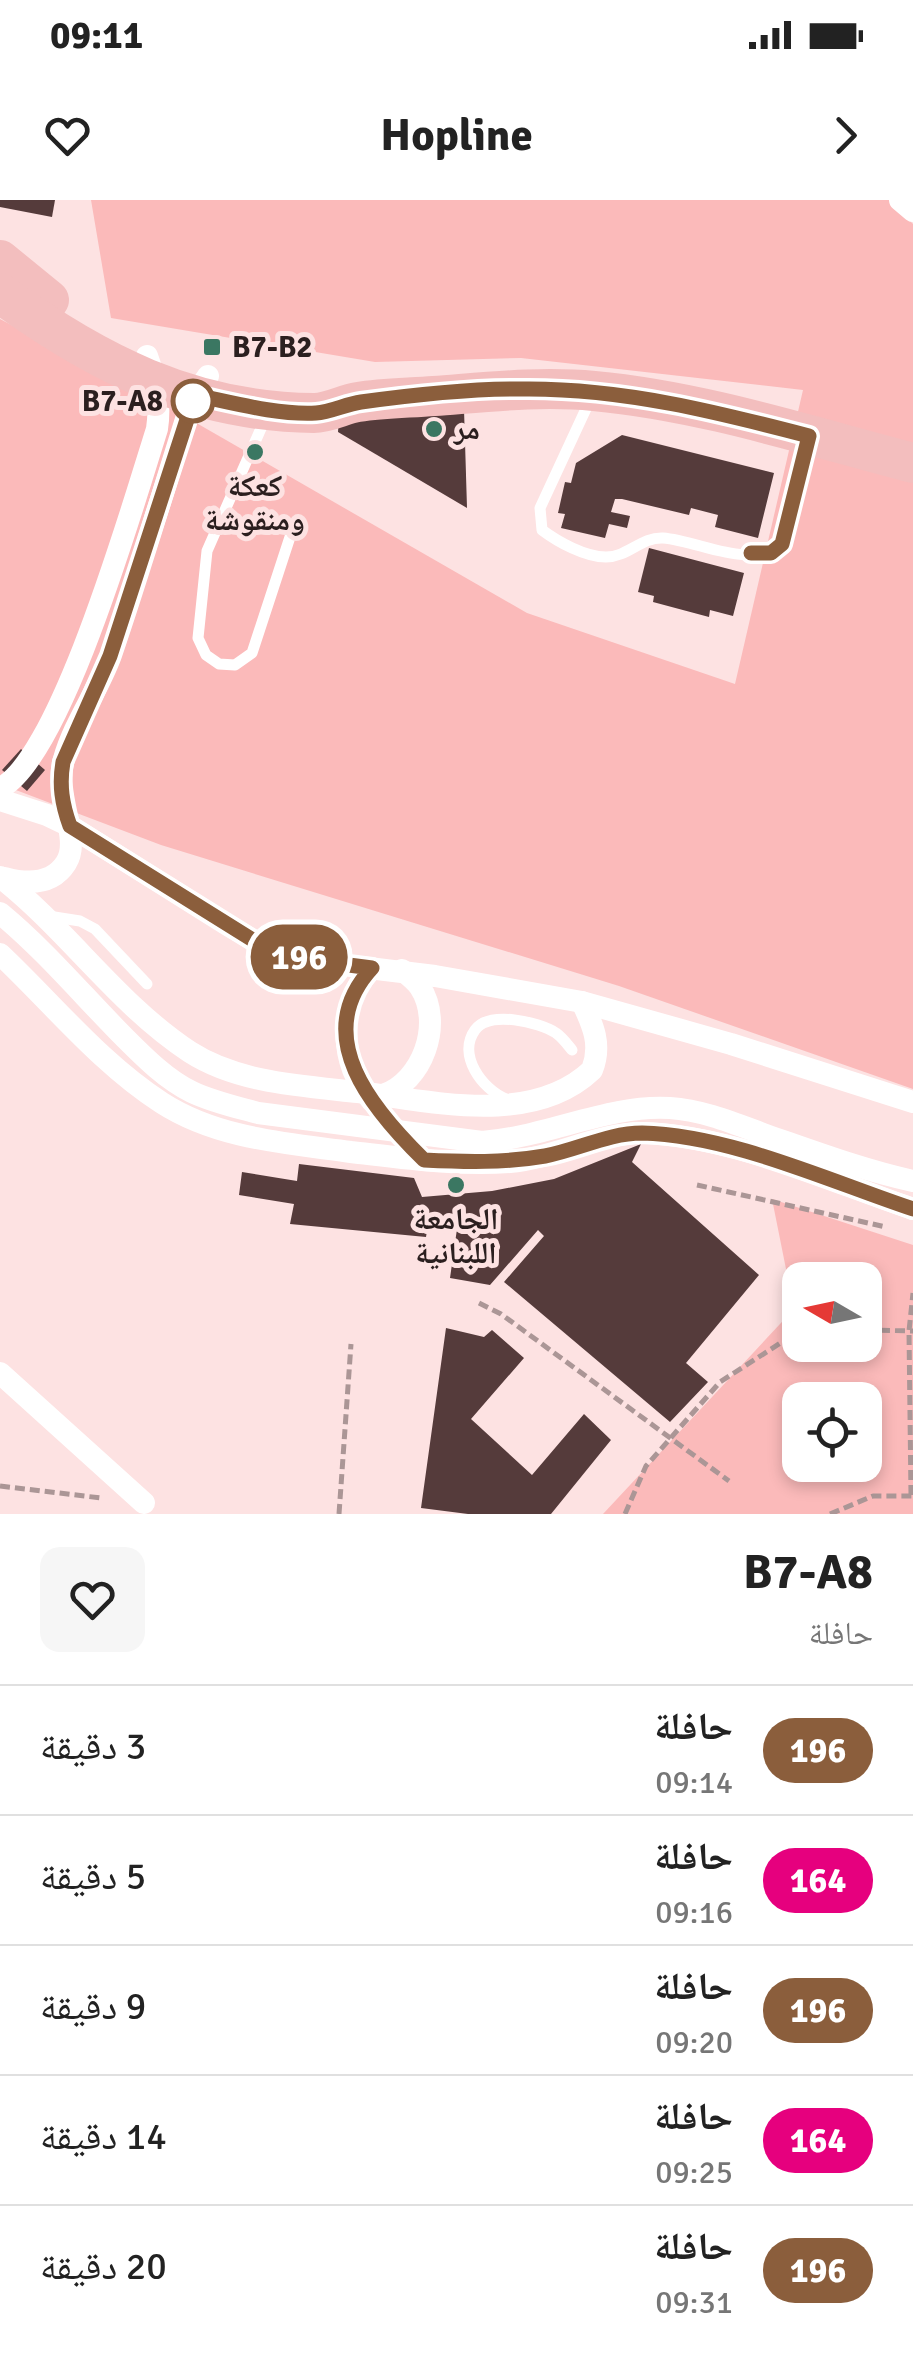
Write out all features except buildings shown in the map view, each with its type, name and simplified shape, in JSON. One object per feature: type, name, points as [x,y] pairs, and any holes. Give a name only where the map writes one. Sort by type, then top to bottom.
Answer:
[{"type":"highway","points":[[0,260],[42,296],[177,378],[270,409],[318,413],[358,402],[527,388],[594,391],[664,402],[913,463]]},
{"type":"highway","points":[[0,293],[121,370],[322,393],[358,402]]},
{"type":"street","points":[[900,200],[913,210]]},
{"type":"street","points":[[0,788],[9,784],[31,757],[71,684],[158,429],[160,409],[177,378]]},
{"type":"street","points":[[0,877],[36,883],[58,872],[70,855],[70,826],[62,806],[63,762],[110,656],[177,378]]},
{"type":"street","points":[[0,800],[70,826],[256,942],[310,960],[402,970],[582,1002],[913,1102]]},
{"type":"street","points":[[0,877],[146,1020],[194,1055],[222,1068],[254,1076],[375,1099],[452,1105],[515,1102],[564,1089],[580,1082],[592,1070],[597,1046],[595,1030],[582,1002]]},
{"type":"street","points":[[0,914],[38,946],[138,1050],[190,1092],[258,1113],[482,1142],[549,1132],[625,1110],[674,1108],[724,1120],[873,1172],[913,1181]]},
{"type":"street","points":[[0,954],[113,1066],[166,1106],[220,1130],[424,1160],[511,1162],[639,1133],[677,1136],[723,1144],[913,1209]]},
{"type":"street","points":[[372,968],[355,990],[347,1019],[348,1056],[395,1131],[424,1160]]},
{"type":"street","points":[[315,1147],[349,1125],[375,1099],[401,1090],[420,1064],[429,1024],[424,995],[402,970]]},
{"type":"street","points":[[0,1373],[144,1503]]},
{"type":"lane","points":[[594,391],[540,508],[542,530],[557,542],[603,558],[628,554],[645,541],[661,538],[730,554],[771,553],[782,544],[809,436]]},
{"type":"lane","points":[[270,409],[206,551],[198,638],[206,655],[219,664],[234,665],[252,653],[290,537]]},
{"type":"lane","points":[[44,916],[80,921],[95,929],[147,984]]},
{"type":"lane","points":[[515,1102],[495,1094],[474,1071],[469,1050],[475,1029],[492,1020],[531,1024],[560,1036],[572,1050]]},
{"type":"path","points":[[697,1184],[895,1229]]},
{"type":"path","points":[[830,1514],[872,1496],[912,1496],[913,1293]]},
{"type":"path","points":[[479,1302],[729,1481]]},
{"type":"path","points":[[882,1330],[911,1331]]},
{"type":"path","points":[[625,1514],[646,1466],[720,1382],[782,1342]]},
{"type":"path","points":[[339,1514],[350,1344]]},
{"type":"path","points":[[0,1486],[144,1503]]},
{"type":"shaded area","points":[[91,200],[889,200],[913,224],[913,1089],[619,986],[161,845],[0,784],[0,319],[179,413],[527,613],[735,684],[803,390],[521,358],[375,362],[111,318]]},
{"type":"shaded area","points":[[772,1199],[913,1245],[913,1514],[603,1514],[782,1322],[782,1362],[882,1362],[882,1262],[785,1262]]},
{"type":"bus line","name":"196","points":[[751,553],[771,553],[782,544],[809,436],[664,402],[594,391],[527,388],[358,402],[318,413],[195,395],[110,656],[63,762],[62,806],[70,826],[256,942],[310,960],[372,968],[351,1001],[347,1019],[348,1056],[366,1093],[424,1160],[511,1162],[639,1133],[664,1135],[723,1144],[913,1209]]},
{"type":"place","name":"B7-B2","points":[[212,347]]},
{"type":"place","name":"B7-A8","points":[[193,401]]},
{"type":"place","name":"مر","points":[[434,429]]},
{"type":"place","name":"كعكة ومنقوشة","points":[[255,452]]},
{"type":"place","name":"الجامعة اللبنانية","points":[[456,1185]]}]
